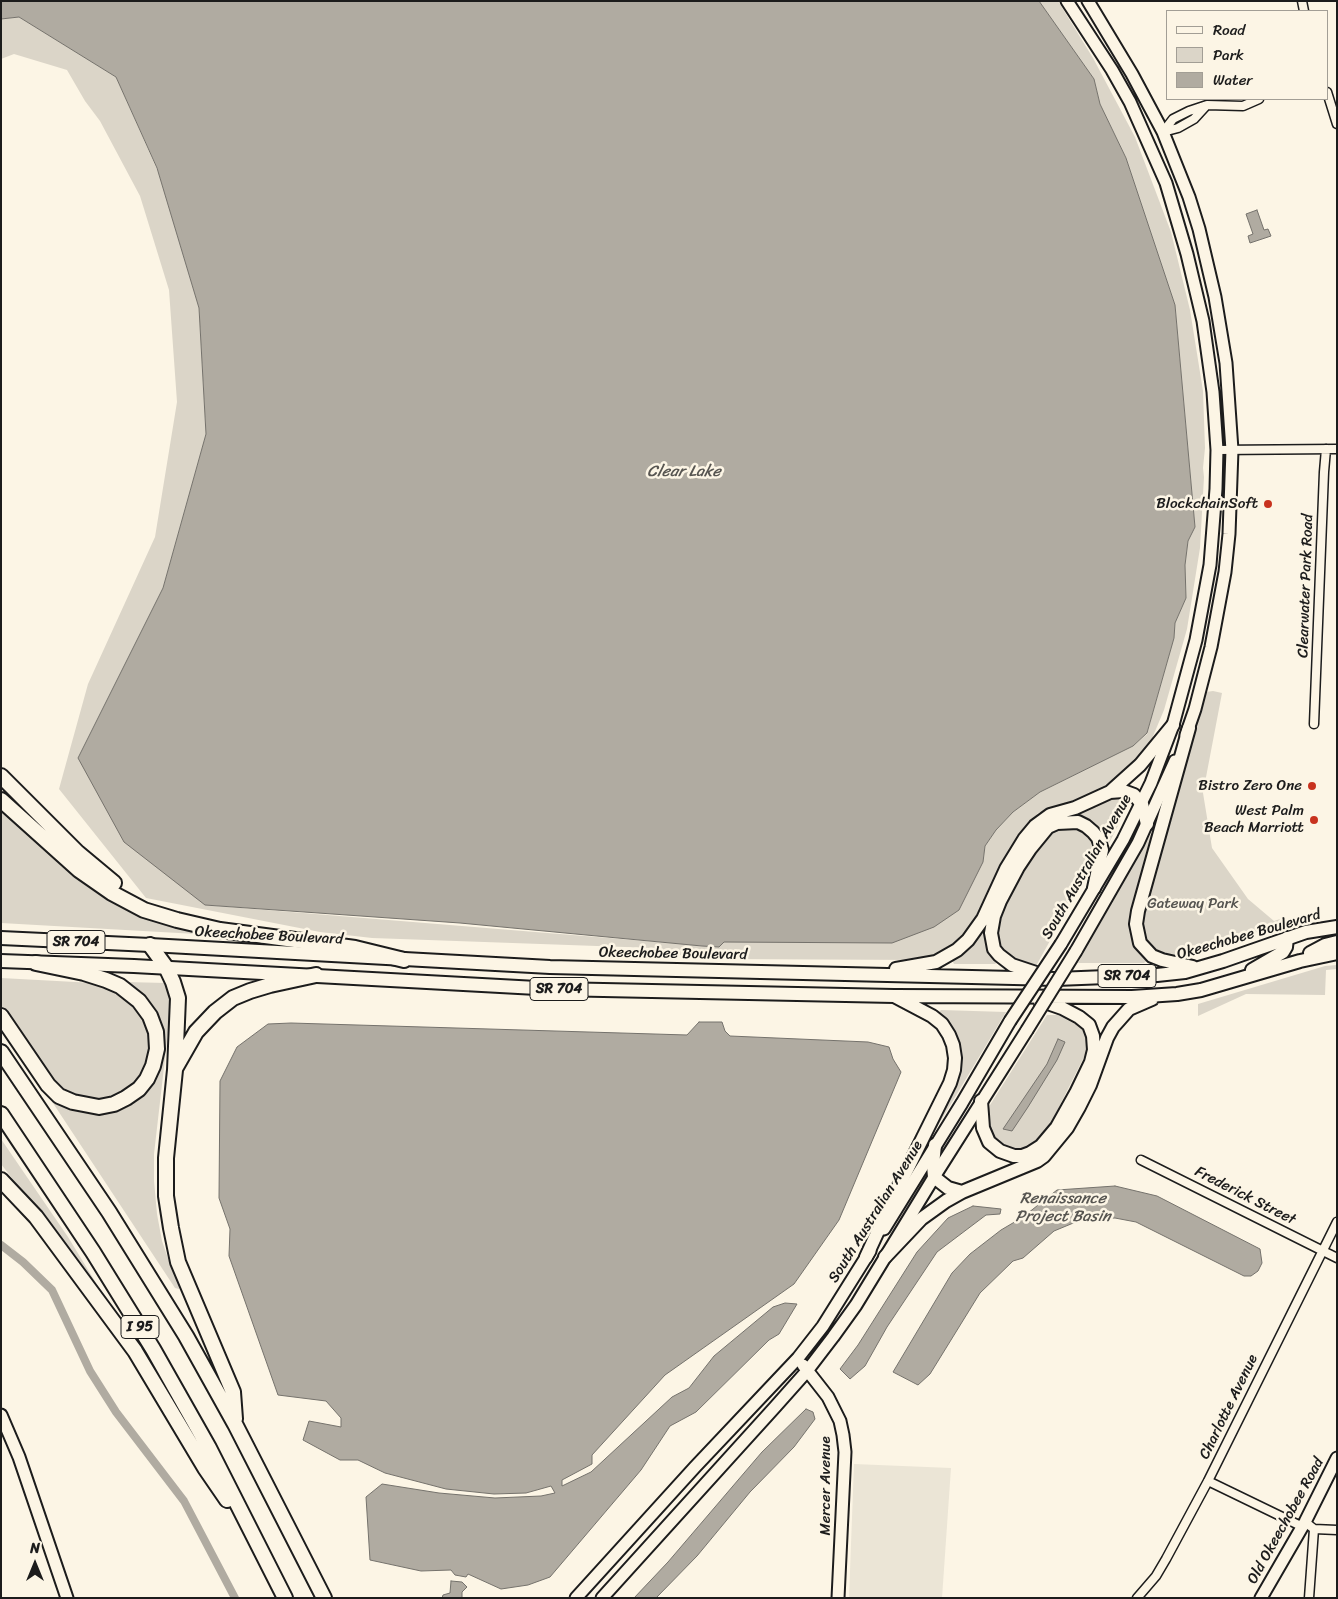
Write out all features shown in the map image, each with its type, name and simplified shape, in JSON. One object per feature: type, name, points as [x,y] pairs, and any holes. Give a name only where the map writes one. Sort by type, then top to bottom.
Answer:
[{"type":"highway","points":[[1,776],[101,874],[177,920]]},
{"type":"highway","points":[[1,800],[79,870],[112,893],[144,910],[220,930],[356,948],[404,960]]},
{"type":"highway","points":[[150,945],[166,968],[178,998],[175,1070],[166,1158],[166,1196],[171,1228],[178,1262],[233,1392],[235,1424]]},
{"type":"highway","points":[[1,1016],[48,1085],[59,1096],[85,1106],[100,1107],[114,1104],[126,1098],[139,1089],[147,1079],[153,1066],[157,1049],[156,1032],[150,1016],[140,1001],[120,986],[106,980],[36,963]]},
{"type":"highway","points":[[175,1070],[196,1032],[215,1012],[233,998],[270,985],[316,975]]},
{"type":"highway","name":"I 95","points":[[1,1052],[141,1262],[201,1361],[324,1598]]},
{"type":"highway","name":"I 95","points":[[1,1114],[93,1252],[148,1340],[200,1431],[286,1598]]},
{"type":"highway","points":[[1,1168],[134,1351],[205,1468],[261,1550]]},
{"type":"highway","points":[[1,1180],[36,1217]]},
{"type":"main road","name":"South Australian Avenue","points":[[576,1598],[695,1467],[798,1358],[823,1326],[1124,840],[1142,804],[1173,725],[1204,603],[1214,527],[1217,450],[1208,356],[1196,292],[1166,183],[1130,102],[1112,70],[1067,1]]},
{"type":"main road","name":"South Australian Avenue","points":[[602,1598],[807,1371],[856,1305],[981,1101],[1076,951],[1138,843],[1189,728],[1211,646],[1225,572],[1232,496],[1232,450],[1226,362],[1215,297],[1196,216],[1163,132],[1132,74],[1088,1]]},
{"type":"main road","points":[[1146,137],[1163,132]]},
{"type":"main road","points":[[851,974],[920,966],[936,962],[957,950],[974,933],[983,919],[1006,869],[1025,838],[1035,826],[1050,816],[1075,808],[1110,792],[1140,765],[1173,725]]},
{"type":"main road","points":[[1189,728],[1136,924],[1140,943],[1152,956],[1198,968]]},
{"type":"main road","points":[[1110,792],[1129,792],[1134,795],[1142,804],[1147,824]]},
{"type":"main road","points":[[1056,979],[1012,964],[994,949],[991,942],[992,924],[1000,901],[1030,849],[1048,827],[1057,822],[1078,822],[1086,826],[1098,838],[1102,850],[1094,888]]},
{"type":"main road","name":"Okeechobee Boulevard","points":[[1,938],[578,968],[1056,979],[1157,975],[1198,968],[1306,932],[1337,927]]},
{"type":"main road","points":[[1240,979],[1258,966],[1280,955],[1285,949],[1287,938]]},
{"type":"main road","points":[[1292,963],[1319,948],[1337,942]]},
{"type":"main road","name":"SR 704","points":[[1,961],[316,975],[555,989],[894,996],[1132,997],[1201,990],[1292,963],[1337,953]]},
{"type":"main road","points":[[885,1257],[934,1208],[962,1192],[1037,1161],[1044,1156],[1066,1128],[1079,1107],[1090,1085],[1107,1038],[1117,1021],[1128,1009],[1162,995]]},
{"type":"main road","points":[[866,1258],[896,1192],[950,1083],[954,1070],[953,1045],[942,1024],[932,1016],[894,996]]},
{"type":"main road","points":[[981,1101],[983,1128],[989,1142],[1000,1151],[1022,1156],[1030,1154],[1042,1146],[1076,1094],[1091,1062],[1094,1050],[1093,1036],[1089,1025],[1080,1017],[1062,1008],[1030,997]]},
{"type":"main road","points":[[935,1145],[932,1165],[934,1177],[948,1188],[962,1192]]},
{"type":"main road","name":"Mercer Avenue","points":[[798,1358],[831,1403],[840,1422],[843,1435],[845,1452],[838,1598]]},
{"type":"main road","points":[[1,1415],[19,1457],[67,1598]]},
{"type":"main road","name":"Old Okeechobee Road","points":[[1261,1598],[1308,1526],[1337,1458]]},
{"type":"street","points":[[1328,95],[1337,124]]},
{"type":"street","points":[[1163,132],[1173,119],[1189,111],[1207,105],[1243,106],[1257,100]]},
{"type":"street","name":"Clearwater Park Road","points":[[1314,724],[1326,449]]},
{"type":"street","points":[[1217,450],[1337,449]]},
{"type":"street","name":"Frederick Street","points":[[1141,1160],[1337,1258]]},
{"type":"street","name":"Charlotte Avenue","points":[[1137,1598],[1156,1576],[1208,1481],[1337,1222]]},
{"type":"street","points":[[1208,1481],[1308,1526],[1337,1530]]},
{"type":"street","points":[[1308,1526],[1309,1598]]},
{"type":"shaded area","points":[[854,1464],[951,1468],[942,1598],[849,1598]]},
{"type":"green space","points":[[1039,1],[1058,1],[1093,58],[1135,137],[1171,232],[1190,310],[1203,391],[1205,448],[1200,548],[1187,629],[1164,710],[1148,748],[1127,770],[1098,790],[1073,802],[1038,813],[1017,839],[971,925],[959,939],[943,950],[921,960],[725,959],[666,954],[653,948],[372,938],[320,932],[146,898],[59,789],[88,684],[155,537],[177,402],[169,290],[140,196],[100,121],[85,101],[67,70],[14,54],[1,59],[1,19],[19,17],[116,77],[159,174],[199,308],[206,434],[163,588],[78,758],[205,905],[719,947],[724,942],[983,862],[985,846],[996,830],[1013,812],[1040,792],[1133,746],[1147,734],[1174,638],[1175,623],[1186,598],[1185,565],[1188,541],[1195,526],[1175,305],[1126,158],[1100,104],[1094,79]]},
{"type":"green space","name":"Gateway Park","points":[[1206,692],[1222,693],[1203,793],[1212,848],[1248,899],[1274,921],[1280,919],[1276,925],[1246,936],[1186,956],[1170,956],[1155,952],[1145,944],[1140,929],[1141,914]]},
{"type":"green space","points":[[1111,796],[1125,796],[1130,799],[1107,847],[1102,832],[1096,824],[1069,815]]},
{"type":"green space","points":[[1,808],[84,877],[214,935],[1,923]]},
{"type":"green space","points":[[1073,826],[1087,833],[1098,850],[1094,851],[1092,865],[1036,966],[1013,961],[1014,957],[1009,955],[1007,957],[996,942],[995,927],[1011,891],[1038,846],[1054,830]]},
{"type":"green space","points":[[1155,827],[1132,918],[1132,937],[1140,951],[1149,959],[1144,963],[1078,963]]},
{"type":"green space","points":[[986,922],[986,942],[998,961],[995,964],[954,964],[952,960],[971,946]]},
{"type":"green space","points":[[1337,965],[1337,969],[1326,970],[1325,995],[1246,994],[1198,1016],[1198,1004],[1325,966]]},
{"type":"green space","points":[[1,978],[94,983],[127,995],[148,1022],[152,1057],[136,1085],[105,1102],[77,1099],[56,1086],[1,1005]]},
{"type":"green space","points":[[125,982],[166,983],[171,995],[154,1154],[154,1181],[162,1241],[171,1267],[180,1285],[179,1289],[175,1288],[45,1091],[119,1105],[161,1050]]},
{"type":"green space","points":[[941,1010],[1006,1012],[918,1159],[954,1085],[961,1060],[957,1033],[947,1019],[939,1012]]},
{"type":"green space","points":[[1047,1015],[1058,1015],[1075,1024],[1079,1023],[1086,1035],[1086,1053],[1048,1129],[1032,1146],[1021,1150],[1010,1150],[997,1144],[989,1136],[986,1120],[990,1105]]},
{"type":"green space","points":[[1,1139],[68,1237],[104,1296],[1,1164]]},
{"type":"water","name":"Clear Lake","points":[[1,1],[1039,1],[1094,79],[1100,104],[1126,158],[1175,305],[1195,527],[1188,541],[1185,565],[1186,598],[1175,623],[1174,638],[1147,733],[1133,746],[1040,792],[1013,812],[996,830],[985,846],[983,862],[959,910],[934,927],[892,943],[724,942],[719,947],[460,923],[205,905],[124,842],[78,758],[163,588],[206,434],[199,308],[157,168],[116,77],[19,17],[1,19]]},
{"type":"water","points":[[1257,210],[1264,230],[1268,229],[1271,236],[1250,243],[1248,236],[1253,234],[1246,214]]},
{"type":"water","points":[[699,1022],[722,1022],[725,1031],[730,1036],[868,1042],[889,1047],[893,1059],[901,1072],[839,1220],[794,1284],[665,1375],[592,1455],[592,1464],[562,1480],[562,1486],[591,1472],[672,1397],[689,1388],[714,1356],[773,1307],[785,1303],[797,1304],[779,1334],[769,1340],[696,1412],[670,1426],[641,1470],[550,1577],[528,1585],[501,1589],[468,1574],[466,1577],[455,1575],[451,1570],[421,1571],[370,1560],[366,1497],[382,1484],[439,1493],[495,1498],[541,1496],[555,1493],[551,1486],[526,1493],[494,1494],[446,1489],[385,1473],[358,1460],[340,1460],[303,1440],[309,1421],[341,1427],[341,1418],[326,1401],[278,1395],[229,1256],[230,1229],[219,1198],[220,1081],[237,1047],[268,1024],[291,1023],[687,1035]]},
{"type":"water","points":[[1058,1039],[1065,1042],[1057,1060],[1012,1131],[1003,1129],[1047,1064]]},
{"type":"water","name":"Renaissance Project Basin","points":[[1115,1186],[1157,1196],[1260,1249],[1262,1263],[1258,1271],[1251,1276],[1244,1276],[1136,1222],[1115,1218],[1083,1219],[1054,1231],[1023,1258],[1013,1261],[980,1293],[930,1374],[918,1385],[893,1372],[952,1273],[970,1254],[1001,1230],[1023,1217],[1057,1190]]},
{"type":"water","points":[[973,1206],[1001,1209],[1000,1214],[986,1215],[937,1252],[887,1327],[865,1366],[850,1379],[840,1369],[858,1345],[917,1252],[948,1218]]},
{"type":"water","points":[[806,1409],[813,1412],[815,1419],[794,1447],[750,1492],[697,1556],[656,1598],[634,1598],[668,1562],[762,1452]]},
{"type":"water","points":[[451,1581],[462,1582],[467,1587],[462,1592],[462,1598],[442,1598],[443,1595],[450,1593]]},
{"type":"waterway","points":[[1,1245],[23,1262],[52,1290],[90,1371],[116,1412],[184,1501],[235,1598]]},
{"type":"place","name":"BlockchainSoft","points":[[1268,504]]},
{"type":"place","name":"Bistro Zero One","points":[[1312,786]]},
{"type":"place","name":"West Palm Beach Marriott","points":[[1314,820]]}]
